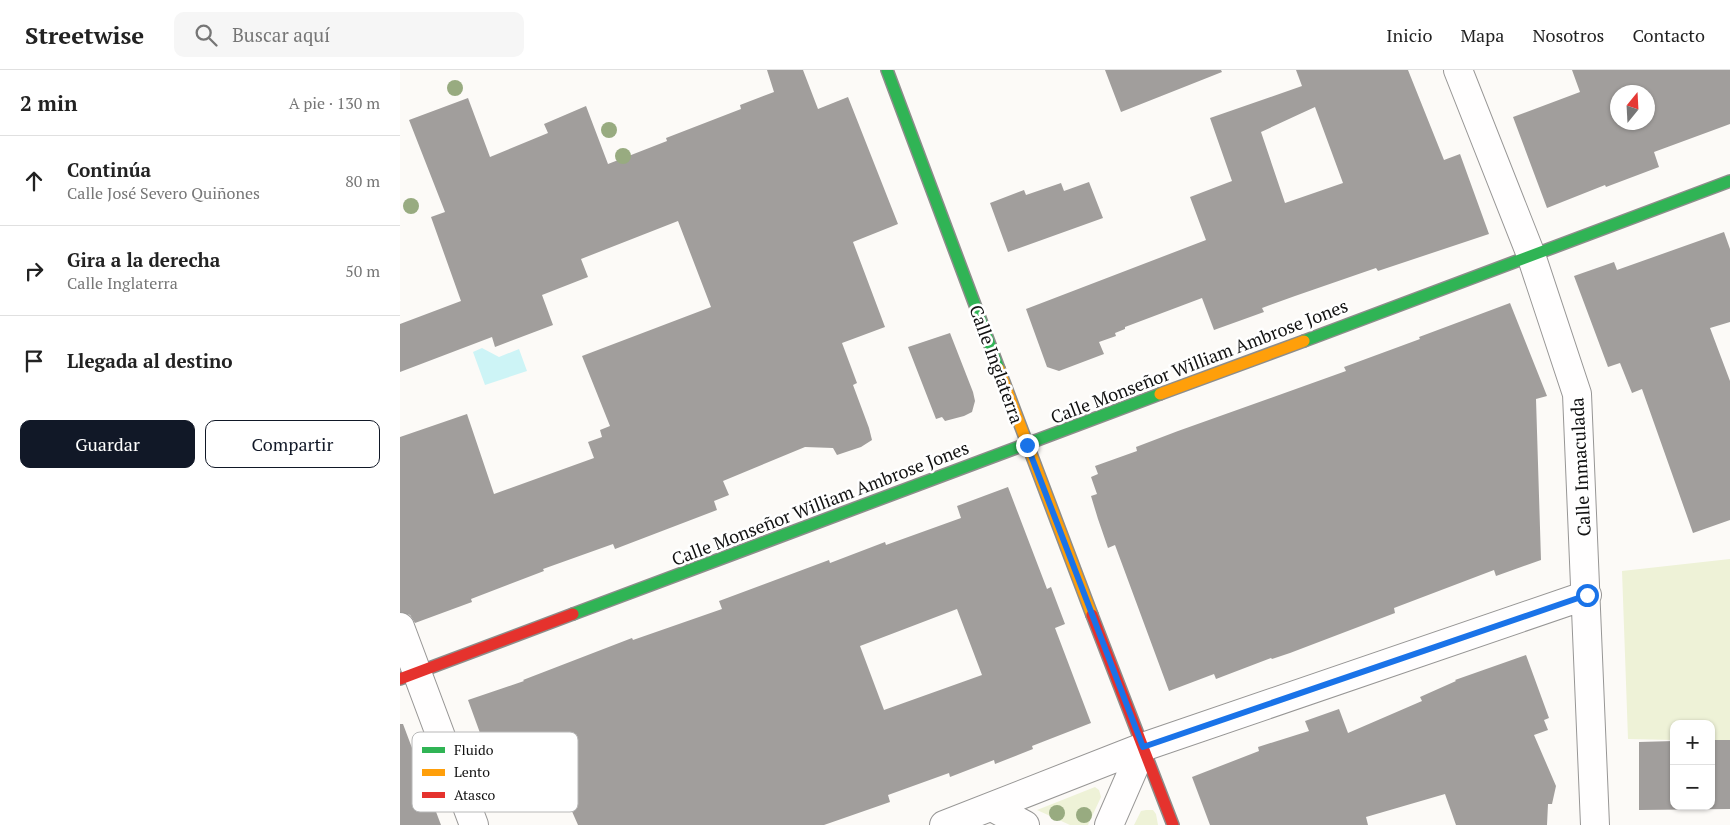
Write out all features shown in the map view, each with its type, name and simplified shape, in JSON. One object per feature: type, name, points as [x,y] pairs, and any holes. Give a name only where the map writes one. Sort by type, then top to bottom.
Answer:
[{"type":"street","name":"Calle Inglaterra","points":[[887,70],[1027,445],[1173,825]]},
{"type":"street","name":"Calle Inmaculada","points":[[1458,70],[1531,255],[1577,394],[1587,595],[1595,825]]},
{"type":"street","name":"Calle Monseñor William Ambrose Jones","points":[[409,676],[1730,181]]},
{"type":"street","points":[[944,825],[992,808],[1143,747],[1587,595]]},
{"type":"street","points":[[400,627],[409,676],[433,732]]},
{"type":"street","points":[[1109,825],[1143,747]]},
{"type":"street","points":[[992,808],[1025,825]]},
{"type":"street","points":[[468,812],[474,825]]},
{"type":"green space","points":[[1730,559],[1730,742],[1715,742],[1715,720],[1670,720],[1670,740],[1628,739],[1622,571]]},
{"type":"green space","points":[[1095,787],[1099,790],[1101,797],[1088,825],[1070,825],[1037,810]]},
{"type":"green space","points":[[1153,810],[1156,814],[1158,825],[1134,825],[1141,811]]},
{"type":"water","points":[[482,348],[499,357],[519,349],[527,371],[485,385],[473,352]]},
{"type":"building","points":[[767,70],[803,70],[818,109],[848,97],[898,224],[853,242],[885,327],[842,343],[857,383],[853,385],[872,440],[861,447],[837,455],[833,448],[805,447],[723,481],[729,495],[714,501],[717,510],[615,549],[613,544],[543,569],[544,571],[471,599],[472,602],[415,623],[410,615],[400,612],[400,437],[467,414],[494,494],[594,458],[588,442],[602,437],[600,430],[610,426],[582,356],[711,307],[678,221],[581,259],[588,277],[542,295],[553,325],[495,347],[492,337],[400,372],[400,324],[461,301],[431,217],[445,212],[409,120],[468,98],[490,157],[548,133],[544,124],[586,106],[608,164],[667,141],[666,138],[741,109],[740,105],[774,92]]},
{"type":"building","points":[[1105,70],[1221,70],[1222,72],[1121,112]]},
{"type":"building","points":[[1296,70],[1408,70],[1444,160],[1460,154],[1489,234],[1378,271],[1376,268],[1295,296],[1262,308],[1264,312],[1214,330],[1202,298],[1125,327],[1125,329],[1115,333],[1116,336],[1099,342],[1104,354],[1059,371],[1047,367],[1026,309],[1206,240],[1190,197],[1232,181],[1210,118],[1302,86]],"holes":[[[1315,107],[1343,183],[1285,203],[1261,132]]]},
{"type":"building","points":[[1572,70],[1730,70],[1730,124],[1654,152],[1659,167],[1606,187],[1605,185],[1547,208],[1513,117],[1580,92]]},
{"type":"building","points":[[1089,182],[1103,218],[1008,252],[990,203],[1024,190],[1026,195],[1061,183],[1064,191]]},
{"type":"building","points":[[1724,232],[1730,249],[1730,322],[1710,328],[1730,381],[1730,520],[1693,533],[1642,389],[1632,393],[1620,363],[1608,367],[1574,276],[1614,262],[1617,270]]},
{"type":"building","points":[[1510,303],[1547,396],[1536,399],[1541,560],[1496,576],[1494,570],[1394,608],[1395,613],[1290,653],[1271,658],[1216,679],[1214,674],[1169,691],[1115,545],[1108,548],[1098,519],[1091,496],[1097,494],[1091,477],[1098,474],[1095,466],[1137,451],[1136,447],[1178,431],[1346,371],[1344,367]]},
{"type":"building","points":[[950,333],[975,401],[972,412],[945,421],[942,417],[936,419],[908,347]]},
{"type":"building","points":[[1008,487],[1047,589],[1051,587],[1065,624],[1055,628],[1091,723],[1032,746],[1033,749],[995,764],[994,760],[950,777],[949,773],[888,795],[890,802],[824,825],[578,825],[572,812],[578,812],[578,732],[480,732],[468,700],[524,681],[632,638],[633,640],[722,609],[719,601],[829,560],[830,563],[885,542],[886,545],[961,518],[957,506]],"holes":[[[957,609],[982,675],[884,710],[860,646]]]},
{"type":"building","points":[[1526,655],[1549,718],[1544,720],[1548,730],[1534,735],[1556,786],[1552,804],[1548,804],[1547,825],[1456,825],[1445,794],[1366,817],[1368,825],[1210,825],[1192,777],[1259,751],[1258,747],[1309,731],[1305,721],[1339,709],[1348,733],[1422,701],[1420,697],[1455,680]]},
{"type":"building","points":[[400,724],[403,724],[412,748],[412,812],[436,812],[441,825],[400,825]]},
{"type":"building","points":[[1715,740],[1730,740],[1730,809],[1715,809]]},
{"type":"building","points":[[1670,741],[1670,810],[1639,810],[1639,742]]},
{"type":"traffic: fast","points":[[887,70],[999,369]]},
{"type":"traffic: fast","points":[[1304,341],[1730,181]]},
{"type":"traffic: fast","points":[[573,614],[1160,394]]},
{"type":"traffic: slow","points":[[1160,394],[1304,341]]},
{"type":"traffic: slow","points":[[999,369],[1092,615]]},
{"type":"traffic: jam","points":[[400,679],[573,614]]},
{"type":"traffic: jam","points":[[1092,615],[1173,825]]},
{"type":"route","points":[[1027,445],[1143,747],[1587,595]]}]
